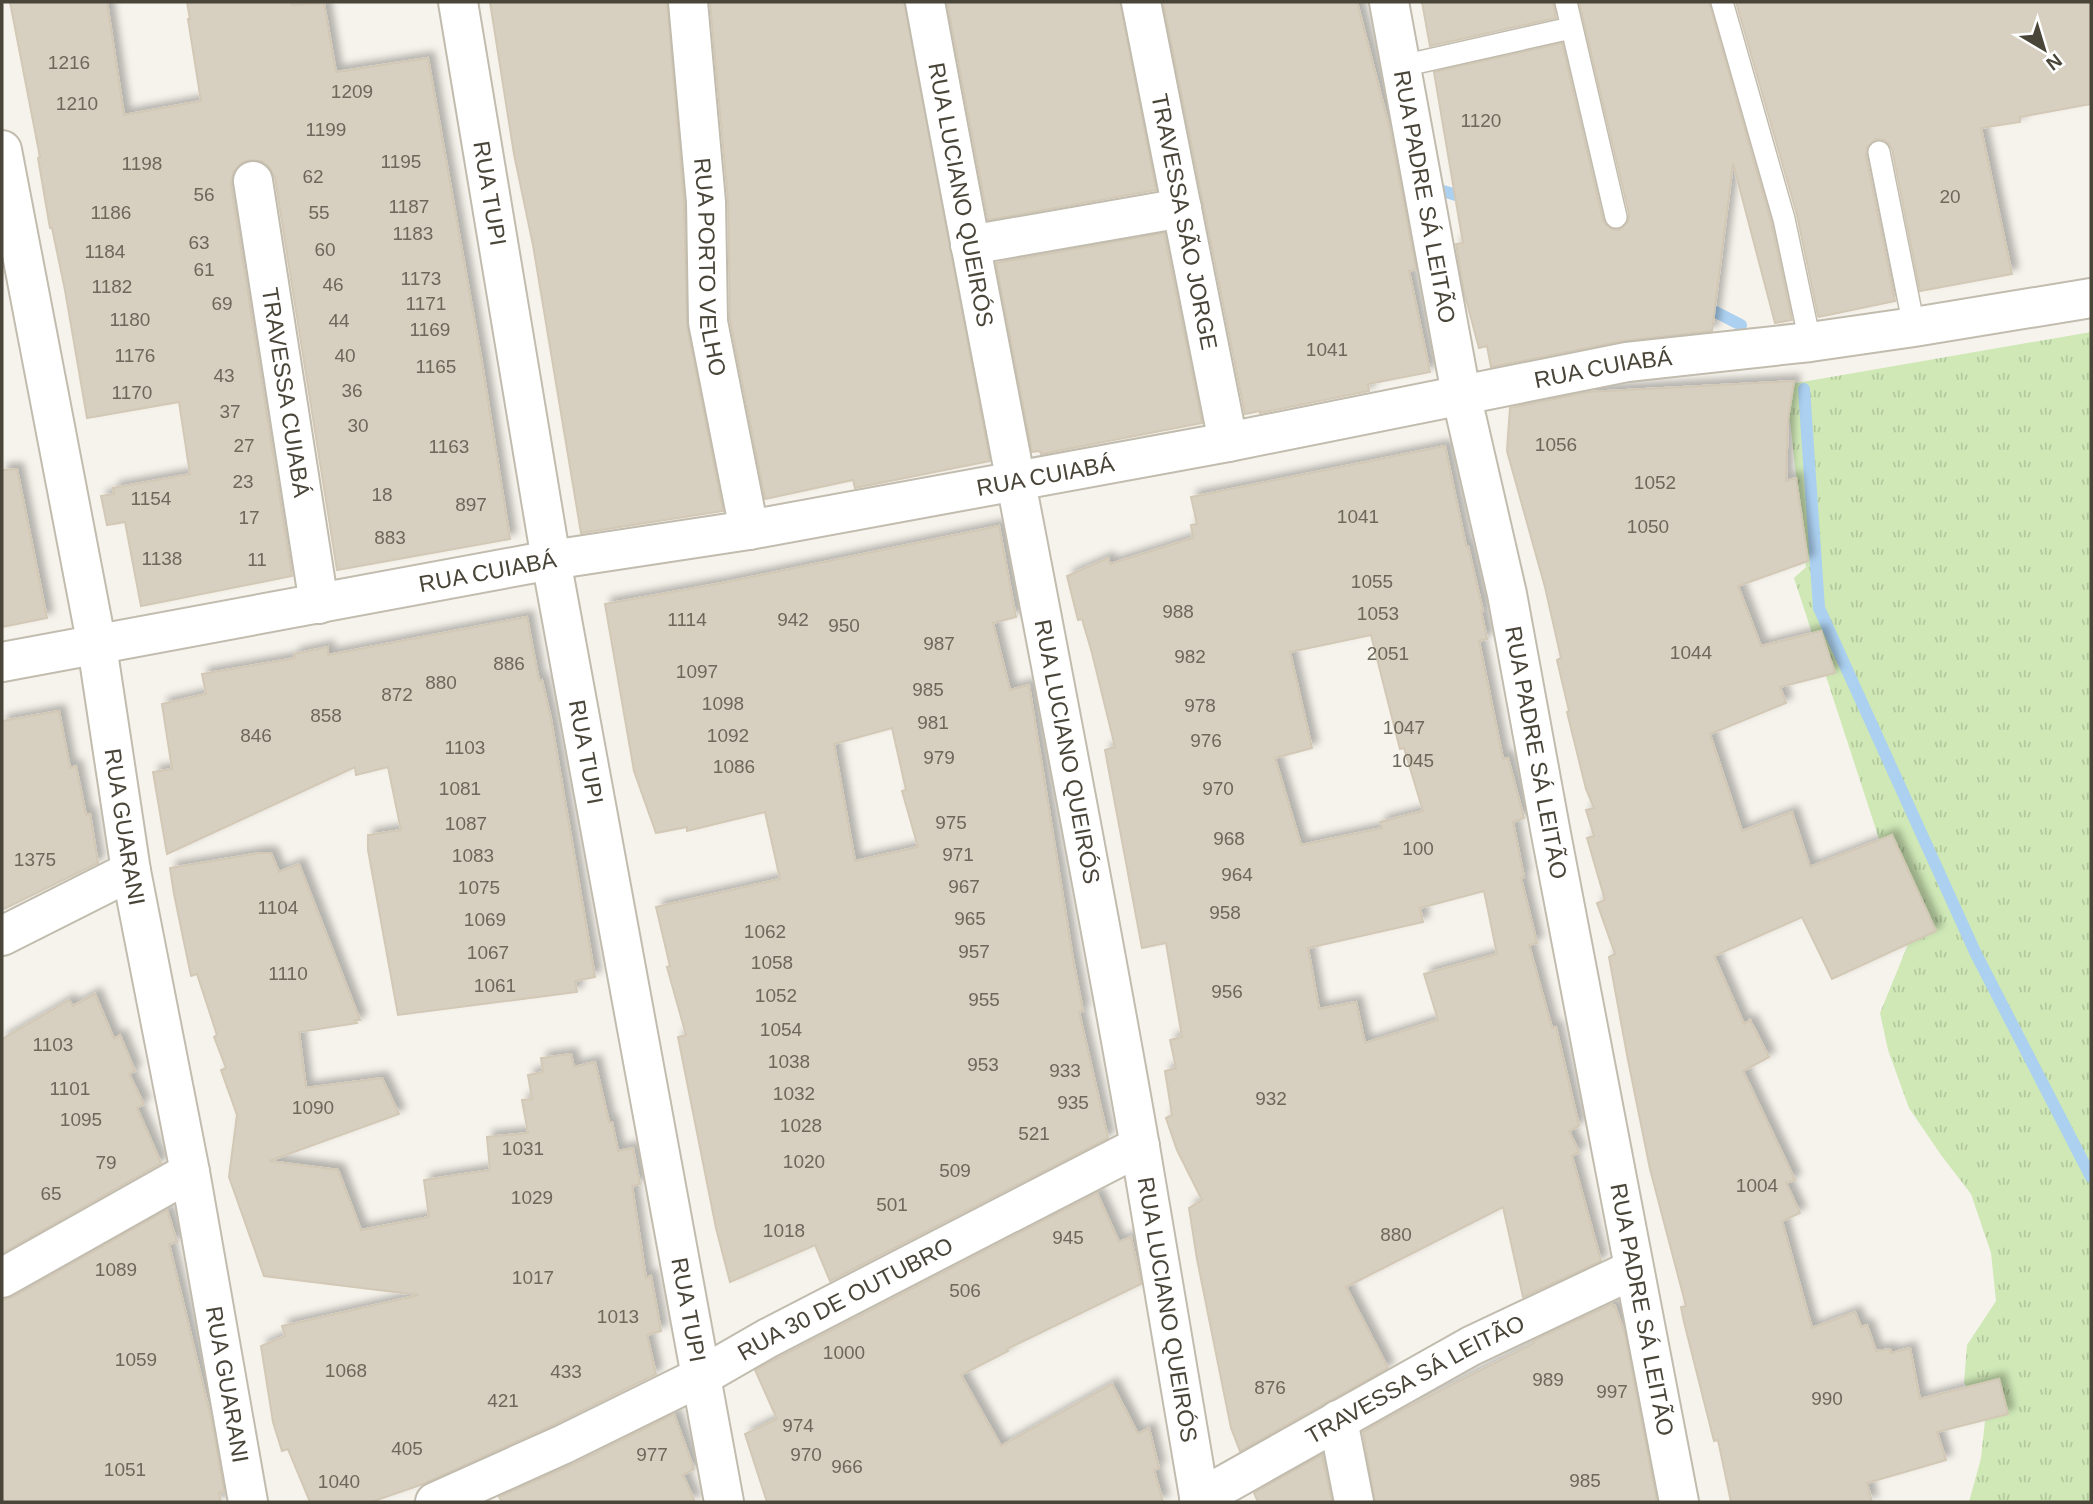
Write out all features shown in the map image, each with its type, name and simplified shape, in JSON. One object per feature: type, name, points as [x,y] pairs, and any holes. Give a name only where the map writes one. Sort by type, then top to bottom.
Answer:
[{"type":"street","name":"RUA TUPI","points":[[458,2],[551,560],[724,1502]]},
{"type":"street","name":"RUA PORTO VELHO","points":[[688,2],[706,202],[708,322],[749,530]]},
{"type":"street","name":"RUA LUCIANO QUEIRÓS","points":[[925,2],[1017,480],[1140,1146],[1200,1500]]},
{"type":"street","name":"TRAVESSA SÃO JORGE","points":[[1141,2],[1228,442]]},
{"type":"street","name":"RUA PADRE SÁ LEITÃO","points":[[1389,2],[1461,394],[1507,594],[1679,1502]]},
{"type":"street","name":"RUA GUARANI","points":[[2,150],[97,646],[131,870],[190,1172],[248,1502]]},
{"type":"street","name":"TRAVESSA CUIABÁ","points":[[253,181],[319,604]]},
{"type":"street","points":[[970,245],[1182,208]]},
{"type":"street","name":"RUA CUIABÁ","points":[[2,663],[551,560],[749,530],[1228,442],[1627,362],[1810,342],[2091,298]]},
{"type":"street","points":[[2,936],[131,870]]},
{"type":"street","name":"RUA 30 DE OUTUBRO","points":[[435,1502],[564,1444],[702,1376],[768,1338],[1140,1146]]},
{"type":"street","points":[[2,1278],[190,1172]]},
{"type":"street","name":"TRAVESSA SÁ LEITÃO","points":[[1200,1500],[1471,1346],[1634,1269]]},
{"type":"street","points":[[1338,1420],[1354,1502]]},
{"type":"lane","points":[[1566,2],[1616,217]]},
{"type":"lane","points":[[1722,2],[1784,219],[1810,342]]},
{"type":"lane","points":[[1402,66],[1572,28]]},
{"type":"lane","points":[[1879,152],[1914,327]]},
{"type":"green space","points":[[2091,332],[2091,1502],[1969,1502],[1981,1458],[1986,1411],[1964,1383],[1967,1345],[1996,1301],[1991,1253],[1971,1194],[1909,1108],[1888,1050],[1880,1013],[1911,937],[1794,578],[1806,567],[1790,421],[1779,386]]},
{"type":"building","points":[[10,2],[107,2],[124,115],[201,101],[187,2],[292,2],[292,5],[324,3],[336,72],[428,58],[510,539],[337,570],[275,178],[270,168],[261,161],[249,160],[240,164],[233,173],[231,184],[292,576],[141,606],[125,522],[107,525],[101,496],[114,494],[113,488],[190,474],[179,402],[87,418]]},
{"type":"building","points":[[490,2],[667,2],[684,203],[687,326],[723,511],[581,533]]},
{"type":"building","points":[[710,2],[904,2],[990,461],[855,488],[853,480],[765,499],[730,320],[728,200]]},
{"type":"building","points":[[947,2],[1120,2],[1156,190],[988,220]]},
{"type":"building","points":[[1163,2],[1357,2],[1390,130],[1416,269],[1409,271],[1430,372],[1368,384],[1369,391],[1245,414]]},
{"type":"building","points":[[1422,2],[1553,2],[1556,18],[1430,46]]},
{"type":"building","points":[[1579,2],[1709,2],[1771,222],[1792,320],[1775,323],[1733,163],[1712,331],[1623,341],[1491,367],[1487,346],[1479,348],[1464,292],[1456,244],[1463,243],[1434,72],[1562,43],[1603,220],[1612,229],[1620,230],[1628,221],[1629,214]]},
{"type":"building","points":[[1736,2],[2091,2],[2091,104],[2020,117],[2020,122],[1981,128],[2012,274],[1920,291],[1892,149],[1884,140],[1876,139],[1867,147],[1866,155],[1895,301],[1819,317],[1797,215]]},
{"type":"building","points":[[1164,233],[1202,423],[1041,454],[1040,451],[1032,452],[996,263]]},
{"type":"building","points":[[1794,381],[1788,419],[1786,481],[1796,478],[1808,561],[1738,586],[1761,646],[1821,631],[1835,673],[1780,687],[1786,703],[1710,734],[1742,831],[1792,812],[1810,867],[1892,835],[1936,931],[1832,979],[1802,917],[1714,956],[1744,1024],[1750,1020],[1769,1057],[1743,1071],[1795,1180],[1786,1183],[1800,1213],[1782,1221],[1812,1328],[1855,1312],[1861,1327],[1867,1325],[1876,1351],[1890,1349],[1891,1353],[1910,1348],[1920,1399],[1999,1379],[2008,1414],[1937,1432],[1946,1460],[1867,1483],[1872,1502],[1731,1502],[1718,1440],[1714,1441],[1684,1322],[1681,1307],[1686,1306],[1650,1169],[1628,1060],[1609,957],[1615,954],[1597,903],[1605,900],[1587,838],[1594,836],[1586,810],[1594,808],[1586,789],[1567,712],[1569,711],[1557,660],[1561,658],[1545,587],[1507,451],[1510,408],[1588,392]]},
{"type":"building","points":[[1445,446],[1483,611],[1487,639],[1479,641],[1503,759],[1508,758],[1524,818],[1513,822],[1524,877],[1521,878],[1537,943],[1529,945],[1552,1028],[1556,1027],[1579,1126],[1569,1131],[1579,1152],[1572,1156],[1601,1261],[1523,1297],[1503,1207],[1346,1287],[1388,1368],[1240,1451],[1231,1428],[1189,1208],[1202,1200],[1177,1150],[1166,1118],[1172,1115],[1165,1071],[1176,1068],[1170,1040],[1182,1037],[1166,943],[1142,948],[1105,750],[1115,747],[1092,653],[1082,619],[1078,620],[1067,576],[1108,558],[1110,564],[1193,538],[1191,525],[1197,524],[1191,497]],"holes":[[[1371,635],[1400,749],[1404,748],[1423,811],[1380,822],[1382,828],[1301,845],[1275,758],[1312,748],[1290,652]],[[1484,891],[1497,954],[1424,974],[1438,1020],[1365,1043],[1356,1002],[1319,1009],[1308,948],[1423,922],[1420,908]]]},
{"type":"building","points":[[17,469],[47,618],[2,627],[2,470]]},
{"type":"building","points":[[999,526],[1016,617],[993,623],[1010,690],[1029,685],[1083,1011],[1079,1012],[1108,1138],[830,1281],[815,1245],[730,1282],[716,1228],[678,1037],[686,1035],[667,967],[670,966],[656,907],[780,879],[765,812],[687,831],[687,827],[656,833],[634,771],[605,604],[722,583]],"holes":[[[892,728],[906,790],[902,791],[918,847],[855,861],[834,744]]]},
{"type":"building","points":[[527,617],[539,681],[542,680],[551,719],[595,977],[575,981],[577,992],[398,1015],[368,850],[368,835],[401,830],[388,767],[356,775],[355,767],[167,854],[153,772],[172,769],[162,704],[206,694],[202,674],[295,658],[294,654],[328,647],[328,655]]},
{"type":"building","points":[[59,711],[70,768],[76,766],[86,815],[90,814],[98,863],[2,910],[2,721]]},
{"type":"building","points":[[271,853],[279,872],[299,864],[360,1020],[355,1020],[357,1023],[299,1032],[306,1088],[382,1078],[399,1114],[269,1161],[338,1170],[361,1230],[429,1217],[424,1180],[490,1170],[487,1137],[528,1133],[522,1100],[532,1099],[528,1075],[543,1072],[541,1058],[571,1054],[574,1067],[595,1062],[618,1151],[633,1148],[640,1184],[632,1186],[646,1278],[651,1276],[661,1331],[647,1335],[656,1374],[423,1484],[371,1502],[310,1502],[288,1449],[282,1451],[273,1422],[261,1346],[285,1336],[282,1326],[419,1295],[264,1276],[229,1177],[237,1115],[221,1070],[226,1068],[214,1037],[217,1035],[197,974],[191,976],[174,894],[170,868]]},
{"type":"building","points":[[95,994],[114,1039],[120,1035],[135,1071],[129,1074],[144,1104],[137,1108],[161,1163],[2,1253],[2,1039],[69,1000],[73,1006]]},
{"type":"building","points":[[1097,1193],[1119,1242],[1131,1237],[1141,1284],[1007,1349],[1008,1351],[961,1375],[1001,1446],[1112,1384],[1138,1434],[1149,1428],[1159,1468],[1154,1470],[1163,1502],[767,1502],[745,1434],[777,1419],[755,1370]]},
{"type":"building","points":[[167,1210],[177,1242],[169,1244],[212,1422],[224,1491],[219,1493],[221,1502],[2,1502],[2,1300],[13,1297]]},
{"type":"building","points":[[1612,1304],[1625,1334],[1657,1502],[1375,1502],[1363,1432],[1534,1343],[1533,1341]]},
{"type":"building","points":[[674,1414],[694,1469],[683,1475],[695,1502],[502,1502],[499,1497],[574,1464]]},
{"type":"building","points":[[1322,1455],[1332,1502],[1258,1502],[1254,1493]]},
{"type":"waterway","points":[[1443,191],[1469,199]]},
{"type":"waterway","points":[[1702,305],[1741,325]]},
{"type":"waterway","points":[[1804,389],[1819,608],[1976,954],[2091,1177]]}]
